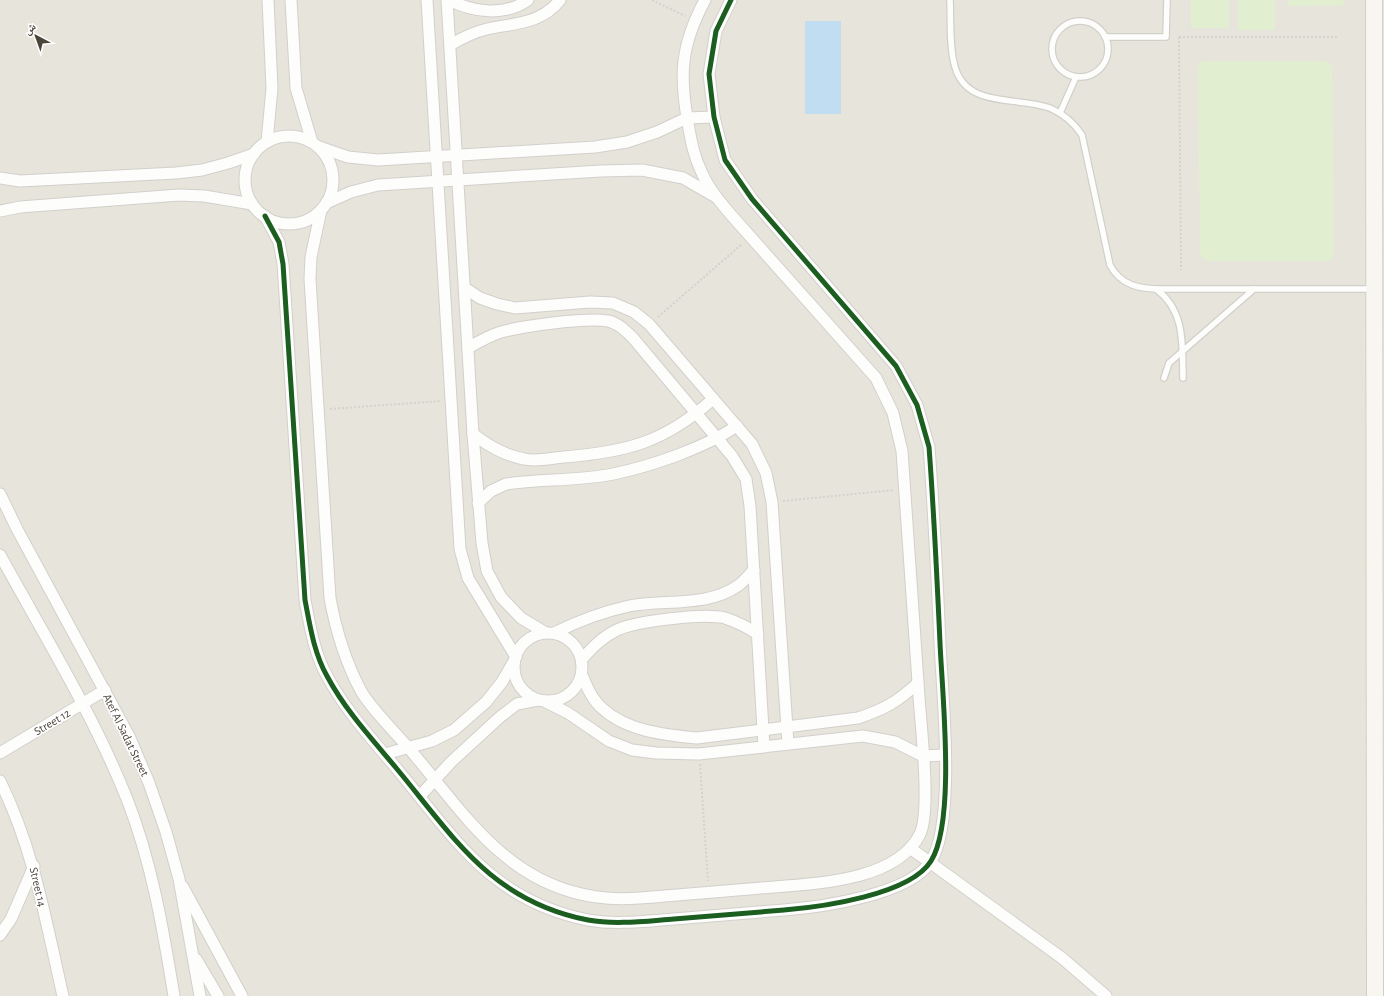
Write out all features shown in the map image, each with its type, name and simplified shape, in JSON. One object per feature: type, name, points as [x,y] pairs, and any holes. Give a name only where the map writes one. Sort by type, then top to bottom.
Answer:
[{"type":"street","points":[[267,142],[272,88],[268,0]]},
{"type":"street","points":[[291,0],[296,88],[315,144],[329,161],[332,169],[333,187],[323,206],[311,257],[310,279],[330,598],[336,632],[348,664],[363,695],[480,832],[504,857],[532,876],[564,890],[598,898],[632,899],[802,885],[860,875],[879,870],[896,860],[910,848],[920,833],[925,816],[924,756],[902,450],[893,413],[876,378],[716,198],[702,173],[694,153],[682,86],[684,53],[694,21],[705,0]]},
{"type":"street","points":[[427,0],[460,549],[468,578],[515,659],[514,673],[519,685],[527,694],[568,713],[609,741],[632,750],[656,753],[699,754],[863,736],[895,742],[924,756],[945,755]]},
{"type":"street","points":[[528,0],[523,4],[503,10],[484,11],[465,8],[448,0],[478,503],[482,543],[488,571],[501,597],[521,618],[550,633],[566,638],[576,647],[582,659],[582,675],[590,694],[602,709],[619,720],[644,729],[670,735],[696,738],[763,728],[858,718],[882,711],[901,699],[918,683]]},
{"type":"street","points":[[450,45],[468,35],[487,29],[532,21],[554,8],[560,0]]},
{"type":"street","points":[[254,154],[247,170],[246,187],[252,204],[264,216],[279,242],[283,264],[305,592],[312,638],[326,675],[346,708],[462,847],[488,874],[527,899],[554,912],[592,921],[630,923],[806,908],[890,890],[912,878],[930,862],[939,842],[943,821],[945,755],[929,447],[917,405],[896,366],[752,199],[725,160],[714,117],[709,74],[716,31],[731,0]]},
{"type":"street","points":[[1374,0],[1374,289],[1379,653],[1379,914],[1375,996]]},
{"type":"street","points":[[0,178],[20,180],[176,173],[202,170],[254,154],[267,142],[278,137],[289,136],[301,137],[348,157],[378,160],[595,148],[633,140],[657,132],[687,118],[714,117]]},
{"type":"street","points":[[264,216],[281,222],[294,223],[306,220],[323,206],[351,192],[378,186],[601,170],[642,170],[683,178],[716,198]]},
{"type":"street","points":[[0,211],[20,207],[180,195],[222,198],[252,204]]},
{"type":"street","points":[[465,288],[480,298],[515,308],[590,302],[613,303],[634,312],[649,324],[752,444],[766,473],[772,502],[788,744]]},
{"type":"street","points":[[468,348],[484,339],[519,328],[592,320],[610,322],[625,329],[732,456],[746,479],[750,506],[764,747]]},
{"type":"street","points":[[473,434],[495,449],[507,455],[526,460],[602,454],[636,447],[668,433],[697,414],[713,399]]},
{"type":"street","points":[[478,503],[491,492],[506,484],[612,474],[654,462],[718,438],[737,426]]},
{"type":"street","name":"Atef Al Sadat Street","points":[[0,494],[17,529],[129,736],[149,783],[166,832],[179,879],[200,996]]},
{"type":"street","name":"Atef Al Sadat Street","points":[[0,555],[110,758],[127,800],[144,851],[158,902],[174,996]]},
{"type":"street","points":[[385,754],[407,747],[432,742],[454,730],[486,702],[502,682],[520,648],[527,640],[536,636],[550,633],[604,612],[630,606],[700,600],[721,595],[739,585],[754,570]]},
{"type":"street","points":[[582,659],[597,643],[616,630],[637,623],[705,617],[724,618],[742,624],[758,634]]},
{"type":"street","points":[[420,796],[462,751],[517,704],[558,700],[569,695],[577,686],[582,675]]},
{"type":"street","name":"Street 12","points":[[0,753],[104,690]]},
{"type":"street","name":"Street 14","points":[[0,781],[22,829],[34,866],[63,996]]},
{"type":"street","points":[[910,848],[1062,958],[1106,996]]},
{"type":"street","points":[[0,935],[10,919],[34,866]]},
{"type":"street","points":[[179,879],[242,996]]},
{"type":"street","points":[[191,952],[218,996]]},
{"type":"lane","points":[[950,0],[954,66],[960,80],[984,96],[1039,105],[1060,113],[1077,127],[1086,143],[1110,265],[1113,272],[1126,283],[1135,287],[1156,289],[1374,289]]},
{"type":"lane","points":[[1105,37],[1166,37],[1167,0]]},
{"type":"lane","points":[[1079,21],[1089,22],[1097,27],[1105,37],[1108,51],[1106,60],[1101,68],[1085,76],[1076,77],[1060,69],[1055,61],[1052,53],[1056,35],[1062,28],[1070,23],[1079,21]]},
{"type":"lane","points":[[1060,113],[1076,77]]},
{"type":"lane","points":[[1156,289],[1167,298],[1177,314],[1182,334],[1183,378]]},
{"type":"lane","points":[[1164,378],[1168,363],[1254,289]]},
{"type":"path","points":[[652,0],[694,21]]},
{"type":"path","points":[[1166,37],[1338,37]]},
{"type":"path","points":[[1179,37],[1181,270]]},
{"type":"path","points":[[649,324],[750,236]]},
{"type":"path","points":[[318,409],[451,400]]},
{"type":"path","points":[[772,502],[904,489]]},
{"type":"path","points":[[699,754],[709,893]]},
{"type":"shaded area","points":[[0,0],[1384,0],[1384,996],[0,996]]},
{"type":"green space","points":[[1191,0],[1229,0],[1229,28],[1191,28]]},
{"type":"green space","points":[[1238,0],[1275,0],[1275,30],[1238,30]]},
{"type":"green space","points":[[1288,0],[1344,0],[1344,5],[1288,6]]},
{"type":"green space","points":[[1205,61],[1326,61],[1332,66],[1334,253],[1332,259],[1327,261],[1209,261],[1203,259],[1200,253],[1198,67],[1200,63]]},
{"type":"water","points":[[805,21],[841,21],[841,114],[805,114]]},
{"type":"cycle path","points":[[265,216],[279,242],[283,264],[305,600],[316,649],[334,689],[350,712],[458,843],[478,864],[501,882],[526,898],[555,911],[588,920],[620,922],[642,922],[820,906],[864,897],[885,891],[904,883],[920,873],[931,861],[939,842],[943,817],[945,787],[945,723],[929,447],[917,405],[896,366],[752,199],[725,160],[714,117],[709,74],[716,31],[731,0]]}]
